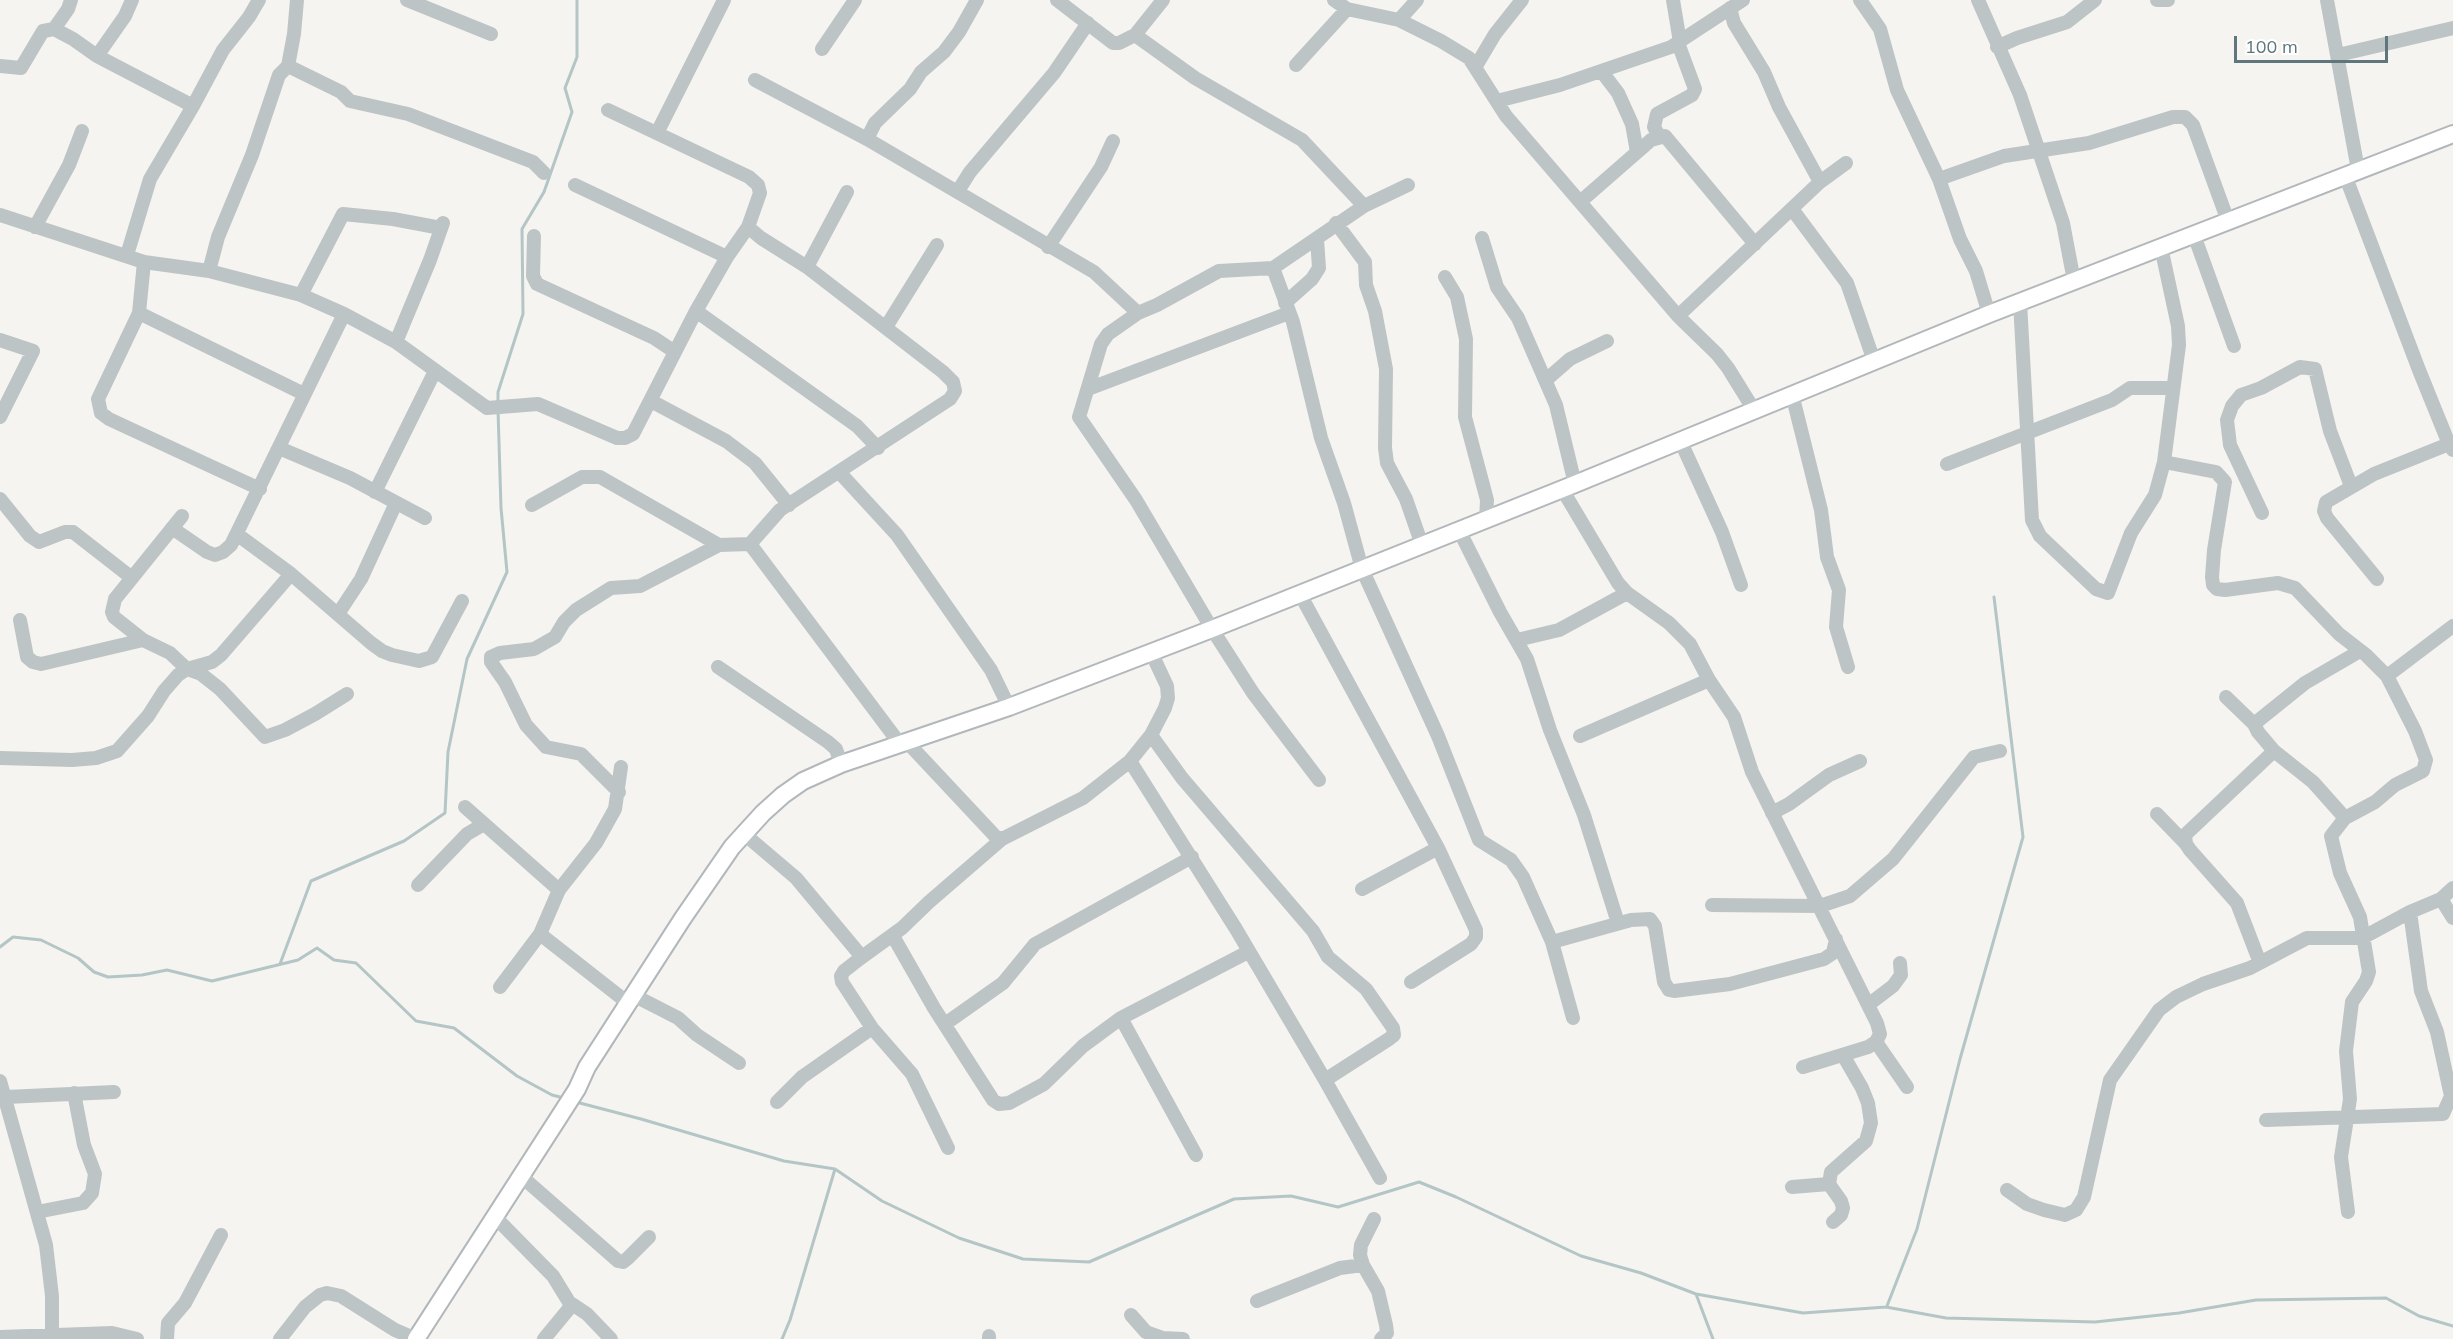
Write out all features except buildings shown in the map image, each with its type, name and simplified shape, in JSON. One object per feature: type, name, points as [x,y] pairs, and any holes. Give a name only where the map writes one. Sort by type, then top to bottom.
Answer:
[{"type":"main road","points":[[416,1339],[496,1218],[577,1089],[587,1067],[743,832],[783,795],[803,782],[841,764],[1010,707],[1212,629],[1568,487],[2074,280],[2453,134]]},
{"type":"street","points":[[54,29],[68,9],[71,0]]},
{"type":"street","points":[[98,56],[125,16],[132,0]]},
{"type":"street","points":[[127,255],[150,179],[223,50],[259,0]]},
{"type":"street","points":[[209,271],[218,237],[252,154],[279,75],[288,66],[297,0]]},
{"type":"street","points":[[407,0],[491,34]]},
{"type":"street","points":[[657,133],[724,0]]},
{"type":"street","points":[[822,49],[855,0]]},
{"type":"street","points":[[867,139],[875,123],[910,89],[921,72],[945,52],[977,0]]},
{"type":"street","points":[[1057,0],[1113,42],[1127,41],[1135,35],[1163,0]]},
{"type":"street","points":[[1334,0],[1347,9],[1399,20],[1469,58],[1506,116],[1678,316],[1728,368],[1754,410]]},
{"type":"street","points":[[1399,20],[1417,0]]},
{"type":"street","points":[[1476,66],[1495,34],[1522,0]]},
{"type":"street","points":[[1655,138],[1654,127],[1657,114],[1692,95],[1695,89],[1679,42],[1673,0]]},
{"type":"street","points":[[1497,101],[1602,72],[1679,42],[1743,0]]},
{"type":"street","points":[[1977,0],[2020,95],[2037,152],[2063,222],[2074,280]]},
{"type":"street","points":[[2157,0],[2168,0]]},
{"type":"street","points":[[2327,0],[2338,55],[2352,172],[2451,447],[2351,486],[2326,502],[2324,511],[2347,544],[2377,579]]},
{"type":"street","points":[[1997,47],[2067,22],[2090,1]]},
{"type":"street","points":[[1867,2],[1880,29],[1897,90],[1939,179],[1960,239],[1976,271],[1989,314]]},
{"type":"street","points":[[1730,8],[1734,23],[1764,72],[1779,107],[1820,182]]},
{"type":"street","points":[[1296,65],[1347,9]]},
{"type":"street","points":[[958,191],[970,172],[1054,73],[1088,23]]},
{"type":"street","points":[[2338,55],[2453,28]]},
{"type":"street","points":[[0,66],[21,68],[43,31],[54,29],[98,56],[193,106]]},
{"type":"street","points":[[1135,35],[1195,78],[1302,140],[1364,206]]},
{"type":"street","points":[[288,66],[341,92],[350,101],[408,114],[533,162],[544,173]]},
{"type":"street","points":[[1602,72],[1618,93],[1632,124],[1637,152]]},
{"type":"street","points":[[755,80],[867,139],[1102,278],[1138,313]]},
{"type":"street","points":[[0,215],[144,262],[209,271],[301,295],[344,314],[396,342],[487,408],[538,404],[617,438],[625,438],[633,434],[696,311],[727,257],[748,227],[760,193],[758,185],[749,177],[608,110]]},
{"type":"street","points":[[1939,179],[1992,159],[2089,143],[2174,117],[2185,117],[2193,125],[2228,222]]},
{"type":"street","points":[[1632,124],[1655,138]]},
{"type":"street","points":[[35,227],[69,165],[82,131]]},
{"type":"street","points":[[1580,202],[1655,138],[1665,136],[1671,140],[1755,243]]},
{"type":"street","points":[[1048,247],[1101,167],[1113,141]]},
{"type":"street","points":[[1678,316],[1820,182],[1846,163]]},
{"type":"street","points":[[575,185],[727,257]]},
{"type":"street","points":[[1319,780],[1254,693],[1212,629],[1136,500],[1079,417],[1101,344],[1108,334],[1138,313],[1219,271],[1273,268],[1317,239],[1336,223],[1364,206],[1408,185]]},
{"type":"street","points":[[807,267],[847,192]]},
{"type":"street","points":[[1792,209],[1847,283],[1874,361]]},
{"type":"street","points":[[301,295],[343,214],[442,226],[396,342]]},
{"type":"street","points":[[1336,223],[1365,262],[1366,285],[1375,311],[1386,369],[1384,448],[1388,463],[1406,499],[1422,545]]},
{"type":"street","points":[[619,792],[581,754],[546,747],[526,725],[505,682],[491,662],[491,657],[534,649],[555,637],[564,622],[576,610],[611,588],[640,586],[719,545],[750,544],[769,521],[789,505],[950,399],[955,391],[952,382],[944,372],[807,267],[761,238],[748,227]]},
{"type":"street","points":[[2194,235],[2234,346]]},
{"type":"street","points":[[534,236],[533,276],[537,284],[654,338],[675,352]]},
{"type":"street","points":[[1482,238],[1497,287],[1518,318],[1546,380],[1562,423],[1568,487],[1627,593],[1682,634],[1734,717],[1752,772],[1877,1023],[1880,1034],[1876,1042],[1803,1068]]},
{"type":"street","points":[[1088,389],[1287,308],[1319,268],[1317,239]]},
{"type":"street","points":[[886,327],[937,245]]},
{"type":"street","points":[[2020,302],[2032,520],[2040,536],[2096,589],[2108,593],[2131,533],[2155,495],[2164,462],[2179,345],[2178,326],[2161,247]]},
{"type":"street","points":[[144,262],[139,313],[98,399],[101,413],[108,419],[260,489]]},
{"type":"street","points":[[1273,268],[1297,337],[1321,438],[1344,503],[1362,569],[1438,736],[1479,840],[1511,860],[1517,867],[1552,942],[1573,1018]]},
{"type":"street","points":[[1445,277],[1457,297],[1466,339],[1465,417],[1487,500],[1486,520]]},
{"type":"street","points":[[696,311],[857,426],[878,448]]},
{"type":"street","points":[[139,313],[304,394]]},
{"type":"street","points":[[172,528],[215,555],[223,552],[238,534],[344,314]]},
{"type":"street","points":[[0,340],[33,351],[0,417]]},
{"type":"street","points":[[1546,380],[1570,359],[1607,341]]},
{"type":"street","points":[[2262,513],[2230,445],[2227,420],[2232,406],[2241,395],[2261,388],[2300,367],[2315,369],[2330,431],[2351,486]]},
{"type":"street","points":[[375,492],[435,371]]},
{"type":"street","points":[[1947,464],[2112,400],[2130,388],[2172,388]]},
{"type":"street","points":[[1792,394],[1821,510],[1827,557],[1839,590],[1836,627],[1848,667]]},
{"type":"street","points":[[651,401],[726,441],[755,463],[789,505]]},
{"type":"street","points":[[1680,440],[1722,532],[1741,585]]},
{"type":"street","points":[[279,448],[350,478],[425,518]]},
{"type":"street","points":[[2164,462],[2216,472],[2225,482]]},
{"type":"street","points":[[840,473],[897,535],[990,670],[1010,707]]},
{"type":"street","points":[[2225,482],[2243,473]]},
{"type":"street","points":[[532,506],[582,477],[600,477],[719,545]]},
{"type":"street","points":[[2225,482],[2214,550],[2211,577],[2213,585],[2217,589],[2226,590],[2287,584],[2295,588],[2339,634],[2386,676],[2415,731],[2426,765],[2423,771],[2395,785],[2375,802],[2345,818],[2331,836],[2350,899],[2360,916],[2369,972],[2366,981],[2352,1002],[2346,1051],[2350,1099],[2341,1157],[2348,1212]]},
{"type":"street","points":[[0,500],[30,536],[39,542],[65,532],[73,532],[132,578]]},
{"type":"street","points":[[338,614],[361,579],[396,503]]},
{"type":"street","points":[[182,516],[116,599],[112,612],[114,617],[143,640],[170,653],[187,669],[201,674],[220,689],[265,737],[285,730],[347,694]]},
{"type":"street","points":[[1459,530],[1500,612],[1527,659],[1550,730],[1584,815],[1618,923]]},
{"type":"street","points":[[238,534],[291,574],[382,651],[419,661],[432,657],[462,601]]},
{"type":"street","points":[[750,544],[904,743],[996,837],[1002,839]]},
{"type":"street","points":[[0,758],[72,760],[96,758],[117,751],[148,716],[164,692],[187,669],[212,662],[221,655],[291,574]]},
{"type":"street","points":[[1517,640],[1559,630],[1627,593]]},
{"type":"street","points":[[1300,594],[1438,848],[1476,930],[1476,937],[1471,944],[1411,982]]},
{"type":"street","points":[[20,620],[27,657],[41,664],[143,640]]},
{"type":"street","points":[[2386,676],[2453,626]]},
{"type":"street","points":[[2254,724],[2305,683],[2360,651]]},
{"type":"street","points":[[948,1148],[912,1074],[872,1028],[842,982],[844,971],[892,936],[1002,839],[1083,798],[1130,761],[1151,735],[1168,698],[1167,686],[1150,652]]},
{"type":"street","points":[[718,667],[828,742],[836,749],[841,764]]},
{"type":"street","points":[[1580,736],[1709,680]]},
{"type":"street","points":[[2226,697],[2254,724],[2274,751],[2313,782],[2345,818]]},
{"type":"street","points":[[1151,735],[1182,778],[1313,931],[1328,957],[1366,989],[1393,1028],[1394,1035],[1389,1039],[1325,1080]]},
{"type":"street","points":[[1712,905],[1820,906],[1850,896],[1883,869],[1918,830],[1941,797],[1974,757],[2000,751]]},
{"type":"street","points":[[2186,844],[2185,835],[2191,828],[2274,751]]},
{"type":"street","points":[[1130,761],[1236,929],[1380,1178]]},
{"type":"street","points":[[1772,813],[1789,804],[1829,775],[1860,761]]},
{"type":"street","points":[[500,987],[540,934],[560,890],[596,843],[615,809],[621,767]]},
{"type":"street","points":[[465,807],[560,890]]},
{"type":"street","points":[[2157,814],[2237,903],[2260,963]]},
{"type":"street","points":[[418,885],[467,834],[484,824]]},
{"type":"street","points":[[743,832],[796,878],[862,957]]},
{"type":"street","points":[[1362,888],[1438,848]]},
{"type":"street","points":[[945,1024],[1003,983],[1035,944],[1192,857]]},
{"type":"street","points":[[2007,1190],[2027,1204],[2044,1210],[2065,1215],[2076,1210],[2084,1197],[2110,1080],[2159,1010],[2176,997],[2203,984],[2260,963],[2307,938],[2362,938],[2410,912],[2441,899],[2453,888]]},
{"type":"street","points":[[2441,899],[2453,918]]},
{"type":"street","points":[[2266,1120],[2443,1114],[2451,1096],[2437,1032],[2421,991],[2410,912]]},
{"type":"street","points":[[1552,942],[1618,923],[1644,919],[1654,922],[1664,982],[1669,990],[1674,991],[1730,984],[1824,959],[1833,953],[1836,939]]},
{"type":"street","points":[[540,934],[631,999],[678,1018],[697,1035],[739,1063]]},
{"type":"street","points":[[892,936],[993,1100],[999,1104],[1009,1102],[1044,1084],[1083,1046],[1121,1018],[1248,952]]},
{"type":"street","points":[[1868,1005],[1893,986],[1901,975],[1900,963]]},
{"type":"street","points":[[1121,1018],[1196,1155]]},
{"type":"street","points":[[777,1102],[802,1077],[872,1028]]},
{"type":"street","points":[[1876,1042],[1907,1087]]},
{"type":"street","points":[[1833,1222],[1841,1215],[1843,1208],[1829,1184],[1831,1172],[1866,1141],[1871,1123],[1868,1103],[1862,1088],[1842,1054]]},
{"type":"street","points":[[0,1081],[46,1245],[51,1286],[51,1337]]},
{"type":"street","points":[[6,1097],[114,1092]]},
{"type":"street","points":[[37,1212],[83,1203],[93,1193],[95,1174],[84,1145],[74,1093]]},
{"type":"street","points":[[521,1176],[618,1261],[623,1262],[650,1237]]},
{"type":"street","points":[[1792,1187],[1829,1184]]},
{"type":"street","points":[[496,1218],[553,1276],[572,1305],[587,1314],[611,1339]]},
{"type":"street","points":[[1374,1219],[1361,1245],[1360,1255],[1378,1291],[1384,1314],[1387,1333],[1381,1339]]},
{"type":"street","points":[[167,1339],[168,1323],[190,1294],[221,1235]]},
{"type":"street","points":[[1257,1301],[1340,1269],[1363,1265]]},
{"type":"street","points":[[280,1339],[305,1307],[320,1295],[327,1293],[342,1296],[395,1330],[416,1339]]},
{"type":"street","points":[[544,1339],[572,1305]]},
{"type":"street","points":[[1131,1316],[1146,1332],[1163,1338],[1183,1339]]},
{"type":"street","points":[[0,1337],[51,1337],[112,1333],[136,1339]]},
{"type":"waterway","points":[[498,403],[498,392],[523,314],[522,229],[544,192],[572,112],[565,88],[577,57],[577,0]]},
{"type":"waterway","points":[[280,964],[311,881],[404,841],[445,813],[448,752],[467,659],[507,572],[501,508],[498,410]]},
{"type":"waterway","points":[[1887,1306],[1917,1229],[1960,1059],[2023,837],[1994,597]]},
{"type":"waterway","points":[[0,947],[13,937],[41,940],[78,958],[94,972],[108,977],[142,975],[167,970],[212,981],[298,960],[317,948],[334,960],[356,963],[416,1021],[454,1028],[517,1076],[552,1095],[564,1098]]},
{"type":"waterway","points":[[576,1102],[784,1161],[835,1169],[882,1201],[959,1238],[1023,1259],[1089,1262],[1234,1199],[1291,1196],[1338,1207],[1419,1182],[1581,1256],[1641,1273],[1696,1294],[1803,1313],[1886,1307],[1946,1318],[2095,1322],[2179,1313],[2256,1300],[2386,1298],[2419,1316],[2453,1326]]},
{"type":"waterway","points":[[782,1339],[790,1320],[835,1169]]},
{"type":"waterway","points":[[1696,1294],[1713,1339]]}]
